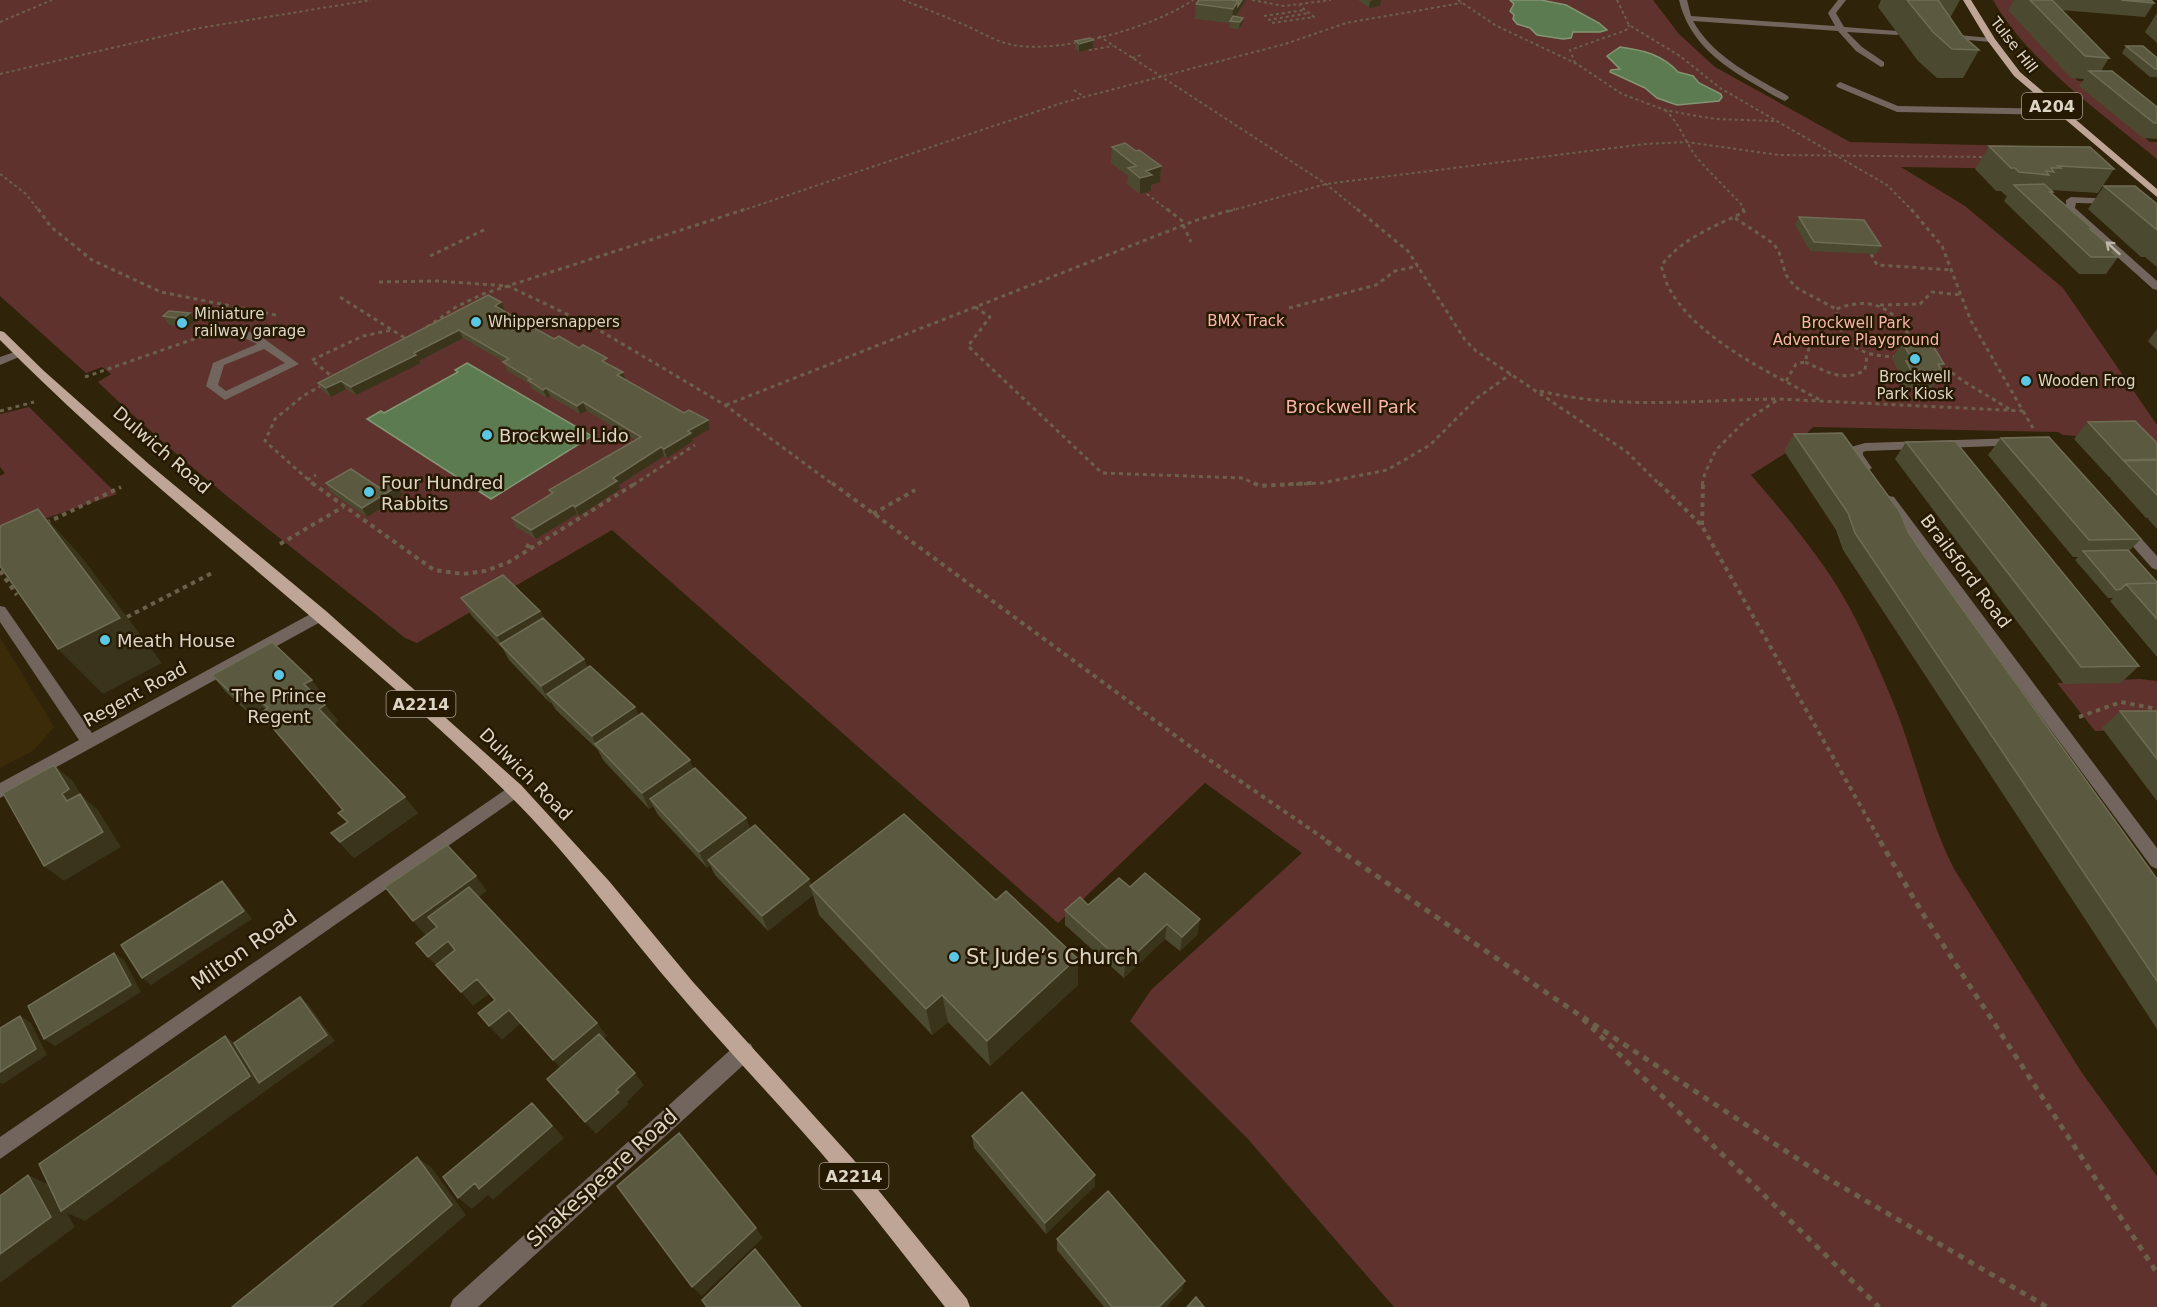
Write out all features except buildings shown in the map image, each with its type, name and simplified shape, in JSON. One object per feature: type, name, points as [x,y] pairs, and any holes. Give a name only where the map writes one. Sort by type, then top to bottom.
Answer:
[{"type":"main road","name":"Tulse Hill","points":[[1967,0],[1991,40],[2017,74],[2157,194]]},
{"type":"main road","name":"Dulwich Road","points":[[0,334],[152,474],[321,615],[515,790],[603,887],[686,988],[875,1200],[959,1307]]},
{"type":"street","points":[[1683,0],[1688,18],[1706,45],[1729,63],[1785,98]]},
{"type":"street","points":[[1842,0],[1832,13],[1832,19],[1841,29],[1844,37],[1881,64]]},
{"type":"street","points":[[1688,18],[1897,33]]},
{"type":"street","points":[[1939,36],[1991,40]]},
{"type":"street","points":[[1840,85],[1896,109],[2059,112]]},
{"type":"street","points":[[2124,201],[2070,200],[2070,208],[2157,287]]},
{"type":"street","points":[[2145,201],[2157,202]]},
{"type":"street","points":[[233,329],[255,337],[292,364]]},
{"type":"street","points":[[264,345],[219,363],[212,386],[225,396],[292,364]]},
{"type":"street","points":[[0,361],[20,353]]},
{"type":"street","name":"Brailsford Road","points":[[2028,442],[1865,447],[1856,450],[1857,455],[2157,861]]},
{"type":"street","points":[[2118,522],[2157,565]]},
{"type":"street","points":[[0,611],[89,742]]},
{"type":"street","name":"Regent Road","points":[[0,791],[321,615]]},
{"type":"street","name":"Milton Road","points":[[0,1149],[515,790]]},
{"type":"street","name":"Shakespeare Road","points":[[461,1307],[744,1051]]},
{"type":"path","points":[[0,22],[52,0]]},
{"type":"path","points":[[0,74],[194,29],[371,0]]},
{"type":"path","points":[[903,0],[1013,45],[1033,47],[1073,42],[1162,18],[1180,10],[1193,0]]},
{"type":"path","points":[[1252,0],[1276,5],[1299,5],[1331,0]]},
{"type":"path","points":[[1458,0],[1495,25],[1575,64],[1622,94],[1665,110],[1716,119],[1775,121]]},
{"type":"path","points":[[1534,390],[1574,400],[1616,404],[1779,399],[2023,411],[1971,321],[1963,295],[1942,246],[1930,230],[1887,185],[1720,88],[1680,56],[1629,25],[1617,0]]},
{"type":"path","points":[[418,334],[456,307],[483,294],[738,213],[1084,97],[1284,44],[1346,23],[1462,3]]},
{"type":"path","points":[[1272,23],[1314,17],[1299,5]]},
{"type":"path","points":[[1264,16],[1306,10]]},
{"type":"path","points":[[1268,20],[1310,13]]},
{"type":"path","points":[[1575,64],[1570,51],[1592,41],[1618,34],[1628,29],[1629,25]]},
{"type":"path","points":[[1099,36],[1326,184],[1408,251],[1465,340],[1534,390],[1627,452],[1702,526],[1830,755],[1917,903],[2157,1273]]},
{"type":"path","points":[[1073,42],[1090,50],[1114,46]]},
{"type":"path","points":[[1132,58],[1140,55]]},
{"type":"path","points":[[1074,90],[1084,97]]},
{"type":"path","points":[[1665,110],[1677,121],[1686,142],[1699,160],[1741,204],[1744,212],[1684,242],[1663,261],[1663,273],[1672,292],[1692,318],[1749,359],[1823,401]]},
{"type":"path","points":[[725,405],[1184,224],[1326,184],[1645,144],[1686,142],[1762,153],[1993,157]]},
{"type":"path","points":[[0,174],[26,195],[51,227],[92,260],[161,292],[276,315]]},
{"type":"path","points":[[1147,194],[1184,224],[1191,242]]},
{"type":"path","points":[[1735,218],[1773,243],[1780,251],[1785,272],[1791,283],[1812,298],[1836,309],[1851,304],[1902,306],[1920,304],[1932,292],[1963,295]]},
{"type":"path","points":[[430,256],[486,229]]},
{"type":"path","points":[[1871,254],[1877,265],[1952,270]]},
{"type":"path","points":[[1289,308],[1376,285],[1395,271],[1418,266]]},
{"type":"path","points":[[379,282],[438,281],[508,286],[594,327],[725,405],[1195,750],[1576,1012],[1822,1175],[2047,1307]]},
{"type":"path","points":[[340,297],[414,344]]},
{"type":"path","points":[[1879,305],[1898,318],[1916,348]]},
{"type":"path","points":[[975,307],[990,317],[968,346],[1102,473],[1243,478],[1259,486],[1322,483],[1387,470],[1430,444],[1477,398],[1511,374]]},
{"type":"path","points":[[1836,309],[1836,323],[1847,341],[1867,355],[1906,357]]},
{"type":"path","points":[[86,379],[233,329]]},
{"type":"path","points":[[292,364],[312,360],[363,336],[392,330]]},
{"type":"path","points":[[398,346],[409,340]]},
{"type":"path","points":[[1805,362],[1809,348],[1813,346],[1847,341]]},
{"type":"path","points":[[1786,381],[1796,364],[1805,362],[1829,374],[1857,375],[1865,370],[1867,355]]},
{"type":"path","points":[[312,360],[335,379],[303,396],[275,419],[265,441],[307,480],[434,570],[474,574],[493,569],[606,504],[695,445]]},
{"type":"path","points":[[1931,360],[1940,363],[1963,381],[2011,410]]},
{"type":"path","points":[[1702,526],[1702,486],[1705,473],[1716,450],[1744,422],[1779,399]]},
{"type":"path","points":[[0,411],[34,402]]},
{"type":"path","points":[[307,480],[316,475]]},
{"type":"path","points":[[40,525],[121,487]]},
{"type":"path","points":[[873,514],[915,490]]},
{"type":"path","points":[[330,497],[335,494]]},
{"type":"path","points":[[280,544],[343,507]]},
{"type":"path","points":[[526,545],[532,548]]},
{"type":"path","points":[[127,617],[213,572]]},
{"type":"path","points":[[2052,718],[2084,717],[2121,702],[2157,709]]},
{"type":"path","points":[[1576,1012],[1879,1307]]},
{"type":"shaded area","points":[[1510,0],[1541,0],[1566,5],[1599,23],[1607,30],[1573,32],[1571,38],[1563,39],[1537,35],[1530,28],[1517,24],[1513,19],[1514,15],[1510,11],[1514,4]]},
{"type":"shaded area","points":[[1620,47],[1659,57],[1678,72],[1693,76],[1699,83],[1721,94],[1722,97],[1719,101],[1677,105],[1657,98],[1645,88],[1610,72],[1620,69],[1607,56]]},
{"type":"shaded area","points":[[467,363],[592,436],[491,499],[367,419],[381,411],[384,413],[458,372],[455,370]]},
{"type":"shaded area","points":[[0,637],[54,727],[33,751],[0,768]]},
{"type":"green space","name":"Brockwell Park","points":[[0,0],[1653,0],[1679,34],[1715,67],[1850,142],[2070,147],[2095,170],[1901,167],[1965,206],[2063,288],[2157,425],[2157,442],[2063,435],[2058,432],[1813,427],[1792,449],[1751,475],[1821,562],[1857,621],[1893,702],[1929,808],[1954,869],[2082,1073],[2157,1176],[2157,1307],[1394,1307],[1247,1138],[1130,1021],[1151,990],[1302,853],[1205,783],[1058,923],[612,530],[417,643],[405,638],[210,482],[134,416],[98,382],[111,374],[102,367],[86,373],[0,296]]},
{"type":"green space","points":[[1993,0],[2078,0],[2028,1],[2013,12],[2078,81],[2104,83],[2085,88],[2150,142],[2157,142],[2157,159],[2046,66],[2008,23]]},
{"type":"green space","points":[[29,407],[117,494],[0,534],[0,476],[5,473],[0,467],[0,414]]},
{"type":"green space","points":[[2140,679],[2157,681],[2157,729],[2095,731],[2057,683]]},
{"type":"place","name":"Whippersnappers","points":[[476,322]]},
{"type":"place","name":"Miniature railway garage","points":[[182,323]]},
{"type":"place","name":"Brockwell Park Kiosk","points":[[1915,359]]},
{"type":"place","name":"Wooden Frog","points":[[2026,381]]},
{"type":"place","name":"Brockwell Lido","points":[[487,435]]},
{"type":"place","name":"Four Hundred Rabbits","points":[[369,492]]},
{"type":"place","name":"Meath House","points":[[105,640]]},
{"type":"place","name":"The Prince Regent","points":[[279,675]]},
{"type":"place","name":"St Jude’s Church","points":[[954,957]]},
{"type":"park label","name":"BMX Track","points":[[1246,321]]},
{"type":"park label","name":"Brockwell Park Adventure Playground","points":[[1856,332]]}]
